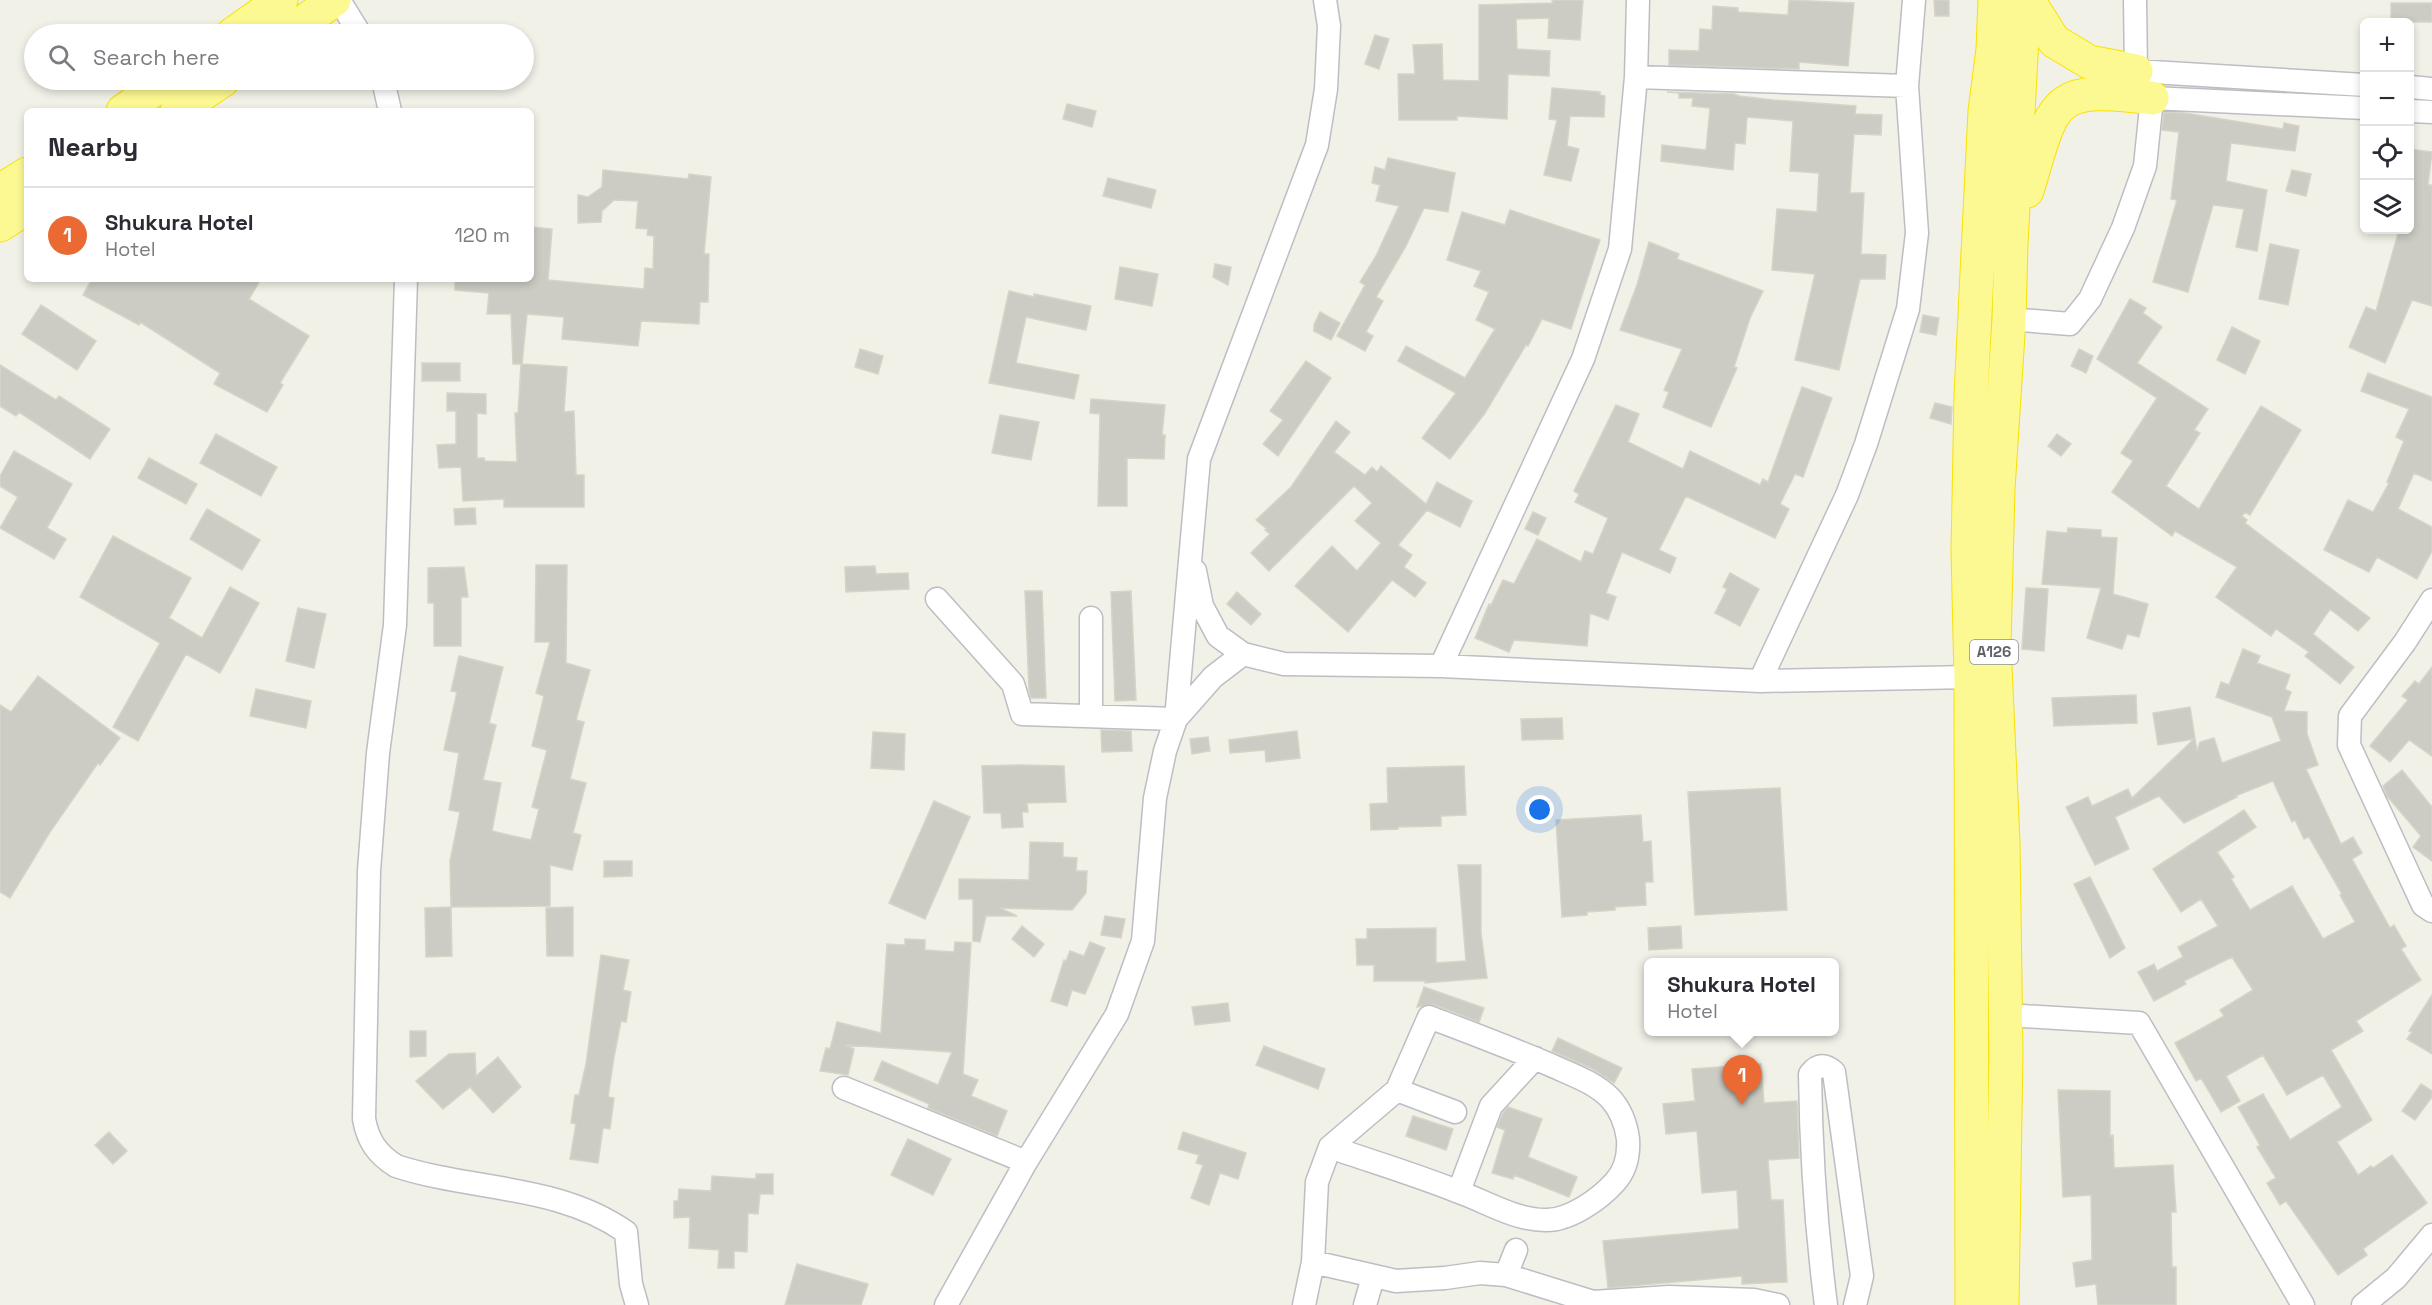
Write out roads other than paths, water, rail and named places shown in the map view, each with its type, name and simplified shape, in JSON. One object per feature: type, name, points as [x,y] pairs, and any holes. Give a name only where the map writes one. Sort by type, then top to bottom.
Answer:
[{"type":"highway","points":[[247,24],[281,0]]},
{"type":"highway","points":[[301,24],[336,0]]},
{"type":"highway","name":"A126","points":[[1972,1305],[1971,677],[1968,552],[1971,395],[1985,111],[1993,49],[1995,0]]},
{"type":"highway","points":[[2026,0],[2054,41],[2089,62],[2144,85]]},
{"type":"highway","name":"A126","points":[[2002,1305],[2006,1015],[2003,842],[1994,645],[1998,489],[2026,0]]},
{"type":"highway","points":[[2011,244],[2046,128],[2058,107],[2075,96],[2144,85]]},
{"type":"highway","points":[[127,108],[153,90]]},
{"type":"highway","points":[[181,108],[208,90]]},
{"type":"highway","points":[[0,191],[24,176]]},
{"type":"highway","points":[[0,225],[24,210]]},
{"type":"street","points":[[336,0],[353,24]]},
{"type":"street","points":[[946,1305],[1026,1161],[1117,1014],[1143,941],[1155,798],[1165,751],[1176,719],[1199,459],[1317,145],[1326,88],[1329,26],[1325,0]]},
{"type":"street","points":[[1441,666],[1583,359],[1617,260],[1620,249],[1636,77],[1638,0]]},
{"type":"street","points":[[1760,681],[1847,495],[1866,444],[1908,309],[1917,233],[1907,86],[1914,0]]},
{"type":"street","points":[[2009,319],[2070,324],[2090,299],[2123,228],[2145,166],[2144,85],[2135,0]]},
{"type":"street","points":[[1636,77],[1907,86]]},
{"type":"street","points":[[2144,85],[2360,85]]},
{"type":"street","points":[[2144,85],[2360,108]]},
{"type":"street","points":[[2414,87],[2432,89]]},
{"type":"street","points":[[385,90],[389,108]]},
{"type":"street","points":[[2414,111],[2432,112]]},
{"type":"street","points":[[406,282],[395,625],[378,753],[369,871],[364,1119],[366,1131],[377,1151],[396,1166],[558,1200],[608,1219],[626,1232],[630,1284],[637,1305]]},
{"type":"street","points":[[1190,549],[1202,606],[1218,636],[1243,654],[1284,664],[1441,666],[1760,681],[1971,677]]},
{"type":"street","points":[[937,599],[1013,684],[1022,714],[1176,719]]},
{"type":"street","points":[[2432,600],[2350,716],[2349,745],[2423,904],[2432,911]]},
{"type":"street","points":[[1091,618],[1091,715]]},
{"type":"street","points":[[1176,719],[1213,677],[1243,654]]},
{"type":"street","points":[[2006,1015],[2139,1023],[2303,1305]]},
{"type":"street","points":[[1304,1305],[1313,1262],[1317,1182],[1330,1147],[1397,1090],[1429,1017],[1535,1058],[1592,1084],[1617,1107],[1624,1119],[1628,1145],[1625,1166],[1621,1174],[1594,1199],[1570,1214],[1553,1220],[1522,1216],[1459,1191],[1330,1147]]},
{"type":"street","points":[[1459,1191],[1491,1106],[1535,1058]]},
{"type":"street","points":[[1826,1305],[1813,1169],[1810,1074],[1820,1066],[1828,1067],[1834,1072],[1862,1276],[1855,1305]]},
{"type":"street","points":[[844,1088],[1026,1161]]},
{"type":"street","points":[[1397,1090],[1455,1112]]},
{"type":"street","points":[[1813,1169],[1846,1166]]},
{"type":"street","points":[[2363,1305],[2396,1278],[2432,1235]]},
{"type":"street","points":[[1506,1275],[1516,1250]]},
{"type":"street","points":[[1313,1262],[1396,1281],[1480,1273],[1506,1275],[1593,1302],[1670,1297],[1754,1300],[1778,1305]]},
{"type":"street","points":[[1365,1305],[1373,1277]]},
{"type":"place","name":"Shukura Hotel","points":[[1742,1105]]}]
